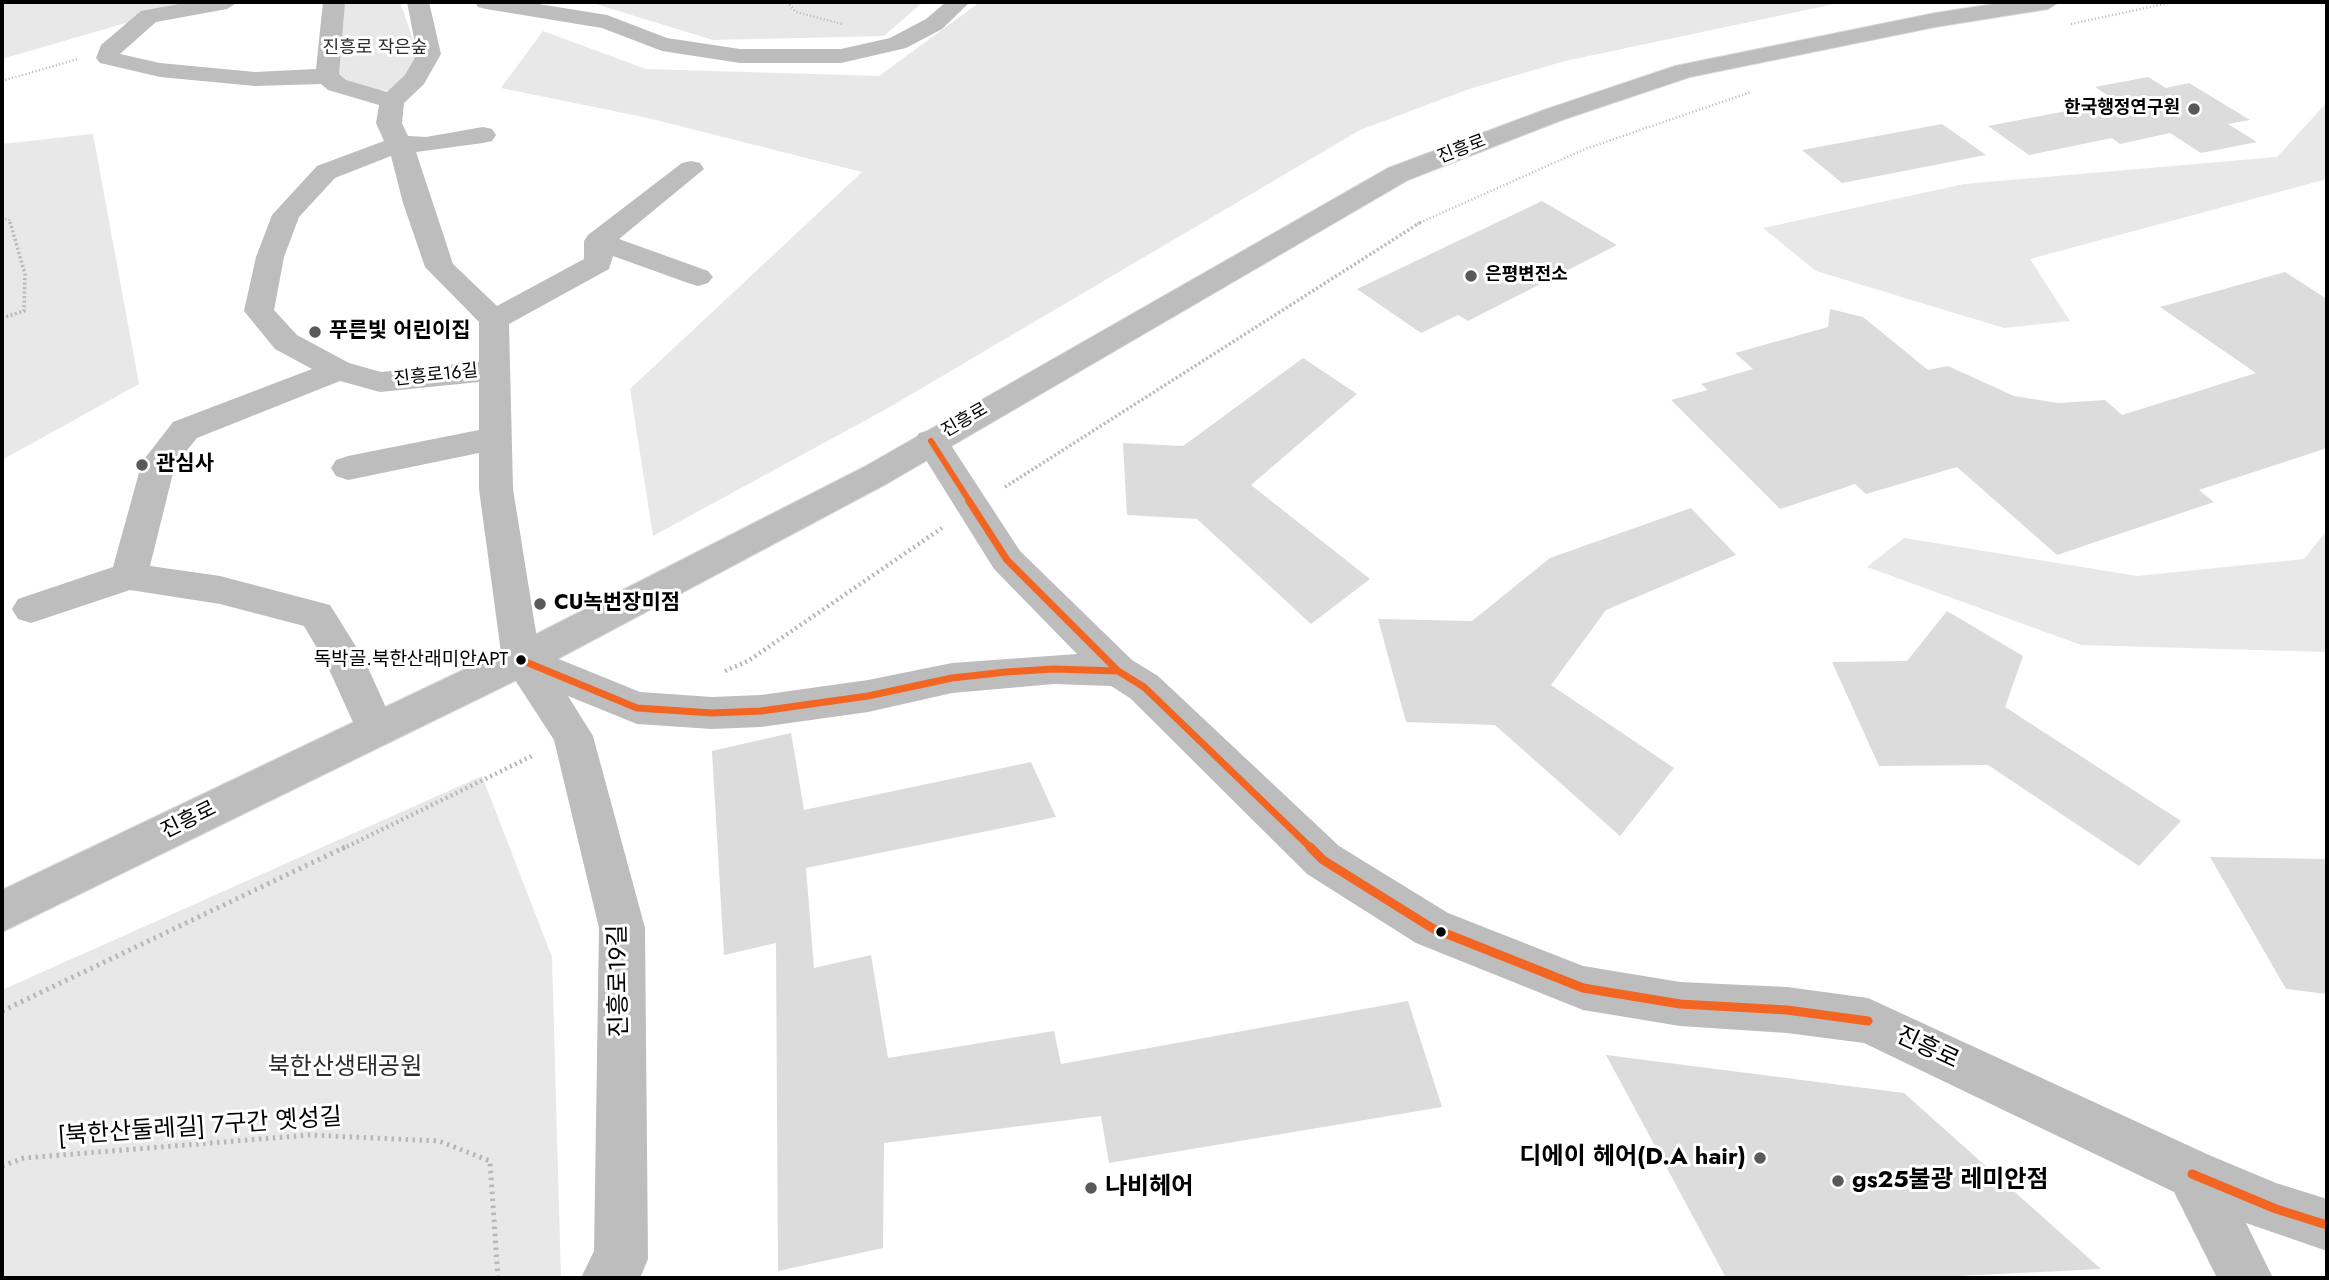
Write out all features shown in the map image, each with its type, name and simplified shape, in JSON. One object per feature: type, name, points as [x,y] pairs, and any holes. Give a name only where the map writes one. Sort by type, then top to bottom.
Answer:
[{"type":"street","points":[[227,2],[149,16],[109,54],[160,70],[255,79],[327,76],[337,85],[392,101]]},
{"type":"street","points":[[327,76],[334,2]]},
{"type":"street","points":[[418,2],[429,54],[415,79],[392,101],[389,123],[399,144],[440,267],[494,320],[599,263],[598,241]]},
{"type":"street","points":[[486,2],[607,22],[662,44],[740,56],[841,56],[898,43],[934,24],[959,2]]},
{"type":"street","name":"진흥로","points":[[2,912],[521,660],[876,475],[1398,174],[1553,115],[1684,71],[1935,20],[2049,2]]},
{"type":"street","points":[[399,144],[426,145],[483,135]]},
{"type":"street","name":"진흥로16길","points":[[399,144],[326,172],[286,215],[270,257],[259,311],[286,342],[338,370],[380,382],[494,370]]},
{"type":"street","points":[[598,241],[691,169]]},
{"type":"street","points":[[598,241],[698,276]]},
{"type":"street","name":"진흥로16길","points":[[494,320],[496,489],[521,660]]},
{"type":"street","points":[[129,576],[159,462],[185,430],[338,370]]},
{"type":"street","points":[[348,468],[495,438]]},
{"type":"street","name":"진흥로","points":[[931,441],[1007,560],[1118,671],[1144,687],[1323,860],[1432,928],[1583,988],[1680,1004],[1787,1010],[1868,1021],[2192,1174],[2276,1209],[2327,1225]]},
{"type":"street","points":[[31,609],[129,576],[220,590],[317,615],[345,661],[376,730]]},
{"type":"street","points":[[521,660],[637,708],[712,713],[761,710],[855,698],[979,675],[1054,669],[1118,671]]},
{"type":"street","name":"진흥로19길","points":[[521,660],[573,736],[622,928],[621,1259],[608,1278]]},
{"type":"street","points":[[2192,1174],[2246,1278]]},
{"type":"path","points":[[2066,25],[2173,2]]},
{"type":"path","points":[[2,81],[109,54]]},
{"type":"path","points":[[1003,489],[1411,227],[1585,149],[1753,91]]},
{"type":"path","points":[[2,218],[9,220],[25,274],[24,311],[2,318]]},
{"type":"path","points":[[723,672],[748,661],[945,526]]},
{"type":"path","points":[[2,1011],[104,965],[573,736]]},
{"type":"path","name":"[북한산둘레길] 7구간 옛성길","points":[[2,1166],[24,1158],[310,1135],[439,1141],[490,1161],[498,1278]]},
{"type":"green space","points":[[2,2],[198,2],[2,59]]},
{"type":"green space","name":"진흥로 작은숲","points":[[338,2],[400,2],[421,62],[394,91],[360,89],[336,73]]},
{"type":"green space","points":[[589,2],[923,2],[884,36],[713,40]]},
{"type":"green space","points":[[980,2],[1844,2],[1565,61],[1469,89],[1360,130],[888,408],[653,536],[630,389],[862,172],[648,118],[501,88],[543,31],[646,69],[879,76]]},
{"type":"green space","points":[[2327,102],[2327,179],[2030,259],[2070,321],[2004,328],[1816,271],[1763,228],[1964,184],[2277,157]]},
{"type":"green space","points":[[93,134],[139,384],[2,460],[2,144]]},
{"type":"green space","points":[[2327,530],[2327,652],[2081,645],[1867,567],[1904,538],[2137,576],[2304,559]]},
{"type":"green space","name":"북한산생태공원","points":[[482,776],[552,957],[561,1278],[2,1278],[2,990]]},
{"type":"building","points":[[2148,77],[2166,88],[2189,83],[2250,120],[2228,124],[2257,142],[2201,153],[2170,133],[2120,144],[2112,138],[2029,155],[1988,126],[2103,104],[2098,101],[2112,98],[2095,87]]},
{"type":"building","points":[[1942,124],[1986,155],[1842,183],[1802,150]]},
{"type":"building","name":"은평변전소","points":[[1542,201],[1617,245],[1468,321],[1458,315],[1421,333],[1357,289]]},
{"type":"building","points":[[2285,272],[2327,299],[2327,448],[2199,490],[2214,502],[2057,555],[1957,467],[1866,494],[1855,484],[1780,509],[1671,400],[1708,390],[1701,384],[1753,369],[1735,353],[1828,327],[1830,309],[1863,317],[1928,370],[1948,366],[2014,396],[2058,403],[2105,400],[2122,415],[2256,373],[2160,307]]},
{"type":"building","points":[[1303,358],[1357,394],[1251,485],[1370,579],[1311,624],[1197,519],[1127,515],[1123,443],[1183,446]]},
{"type":"building","points":[[1691,508],[1736,555],[1606,610],[1551,685],[1674,768],[1620,836],[1495,725],[1406,722],[1378,619],[1472,621],[1550,558]]},
{"type":"building","points":[[1947,611],[2023,656],[2005,707],[2181,821],[2139,866],[1988,765],[1879,766],[1832,662],[1907,661]]},
{"type":"building","points":[[791,733],[804,810],[1031,762],[1056,817],[806,868],[814,968],[871,955],[888,1058],[1054,1031],[1061,1064],[1408,1001],[1442,1107],[1109,1163],[1101,1116],[884,1143],[883,1248],[778,1271],[776,943],[724,955],[712,751]]},
{"type":"building","points":[[2210,857],[2327,859],[2327,994],[2286,989]]},
{"type":"building","name":"gs25불광 레미안점","points":[[1606,1055],[1904,1093],[2101,1269],[1917,1278],[1726,1278]]},
{"type":"transit line","points":[[931,441],[1007,560],[1118,671],[1144,687],[1323,860],[1432,928],[1583,988],[1680,1004],[1787,1010],[1868,1021]]},
{"type":"transit line","points":[[521,660],[637,708],[712,713],[761,711],[868,696],[952,678],[1006,672],[1054,669],[1118,671]]},
{"type":"transit line","points":[[2192,1174],[2276,1209],[2327,1225]]},
{"type":"place","name":"한국행정연구원","points":[[2194,109]]},
{"type":"place","name":"은평변전소","points":[[1471,276]]},
{"type":"place","name":"푸른빛 어린이집","points":[[315,332]]},
{"type":"place","name":"관심사","points":[[142,465]]},
{"type":"place","name":"CU녹번장미점","points":[[540,604]]},
{"type":"place","name":"독박골.북한산래미안APT","points":[[521,660]]},
{"type":"place","name":"디에이 헤어(D.A hair)","points":[[1760,1158]]},
{"type":"place","name":"gs25불광 레미안점","points":[[1838,1181]]},
{"type":"place","name":"나비헤어","points":[[1091,1188]]}]
